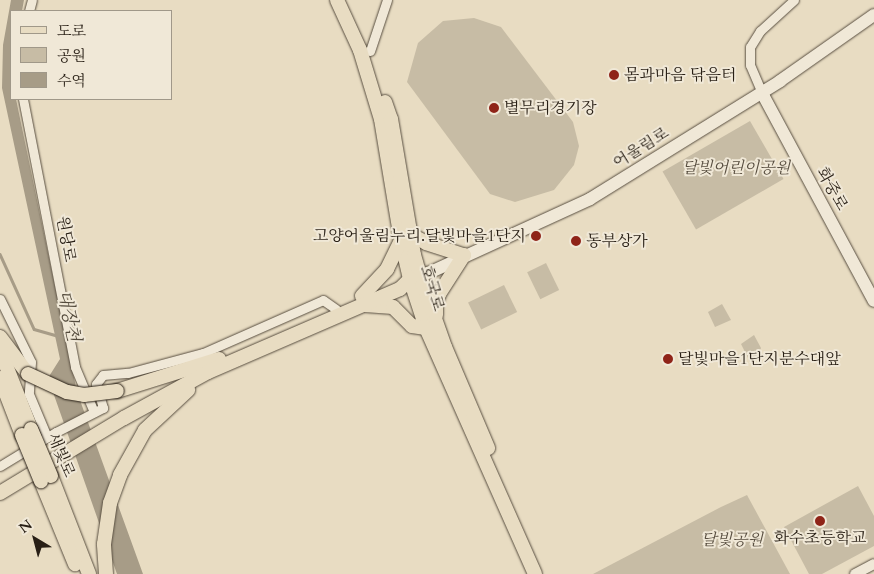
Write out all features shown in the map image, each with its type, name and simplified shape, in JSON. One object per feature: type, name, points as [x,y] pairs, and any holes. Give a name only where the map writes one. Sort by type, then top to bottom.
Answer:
[{"type":"main road","name":"호국로","points":[[337,0],[360,50],[381,119],[415,278],[431,324],[535,574]]},
{"type":"main road","name":"호국로","points":[[348,0],[370,51],[391,119],[405,237]]},
{"type":"main road","name":"어울림로","points":[[415,278],[590,199],[762,93],[874,15]]},
{"type":"main road","name":"화중로","points":[[762,93],[874,301]]},
{"type":"main road","points":[[122,416],[208,372],[363,300],[387,269],[405,237],[464,255],[439,294],[431,324],[412,326],[393,306],[363,300]]},
{"type":"main road","points":[[0,337],[28,374],[67,392],[84,395],[118,391],[214,361],[336,309],[400,289],[415,278]]},
{"type":"main road","name":"호국로","points":[[431,324],[445,348],[528,542],[546,574]]},
{"type":"main road","points":[[0,493],[49,469],[122,416],[245,348]]},
{"type":"main road","name":"새빛로","points":[[0,350],[27,432]]},
{"type":"main road","points":[[106,574],[104,544],[110,503],[131,451],[145,430],[208,372]]},
{"type":"main road","name":"새빛로","points":[[0,378],[27,432],[49,469],[89,574]]},
{"type":"main road","points":[[0,486],[49,469]]},
{"type":"main road","name":"새빛로","points":[[49,469],[69,549],[79,574]]},
{"type":"main road","points":[[69,549],[72,574]]},
{"type":"street","points":[[370,51],[387,0]]},
{"type":"street","points":[[762,93],[750,65],[750,47],[760,31],[794,0]]},
{"type":"street","name":"원당로","points":[[23,100],[75,367],[91,412]]},
{"type":"street","points":[[0,299],[31,362],[29,394],[47,437]]},
{"type":"street","points":[[0,466],[91,412],[103,408],[96,384],[103,375],[128,372],[203,353],[323,300],[336,309]]},
{"type":"street","points":[[855,574],[874,564]]},
{"type":"green space","points":[[474,18],[501,27],[573,122],[579,146],[574,165],[554,190],[515,202],[490,194],[407,82],[418,43],[443,21]]},
{"type":"green space","name":"달빛어린이공원","points":[[750,121],[784,179],[696,230],[663,172]]},
{"type":"green space","points":[[546,263],[559,290],[540,299],[527,272]]},
{"type":"green space","points":[[504,285],[517,312],[481,329],[468,303]]},
{"type":"green space","points":[[722,304],[731,320],[715,327],[708,312]]},
{"type":"green space","points":[[754,335],[761,348],[757,358],[750,362],[741,344]]},
{"type":"green space","points":[[858,486],[874,516],[874,546],[822,574],[809,574],[784,527]]},
{"type":"green space","name":"달빛공원","points":[[747,495],[790,574],[593,574],[721,507]]},
{"type":"water","points":[[11,0],[24,0],[22,10],[10,10],[10,100],[16,100],[77,392],[143,574],[117,574],[48,378],[60,359],[2,88],[3,45]]},
{"type":"waterway","name":"대장천","points":[[0,254],[34,329],[59,336]]},
{"type":"place","name":"몸과마음 닦음터","points":[[614,75]]},
{"type":"place","name":"별무리경기장","points":[[494,108]]},
{"type":"place","name":"고양어울림누리.달빛마을1단지","points":[[536,236]]},
{"type":"place","name":"동부상가","points":[[576,241]]},
{"type":"place","name":"달빛마을1단지분수대앞","points":[[668,359]]},
{"type":"place","name":"화수초등학교","points":[[820,521]]}]
